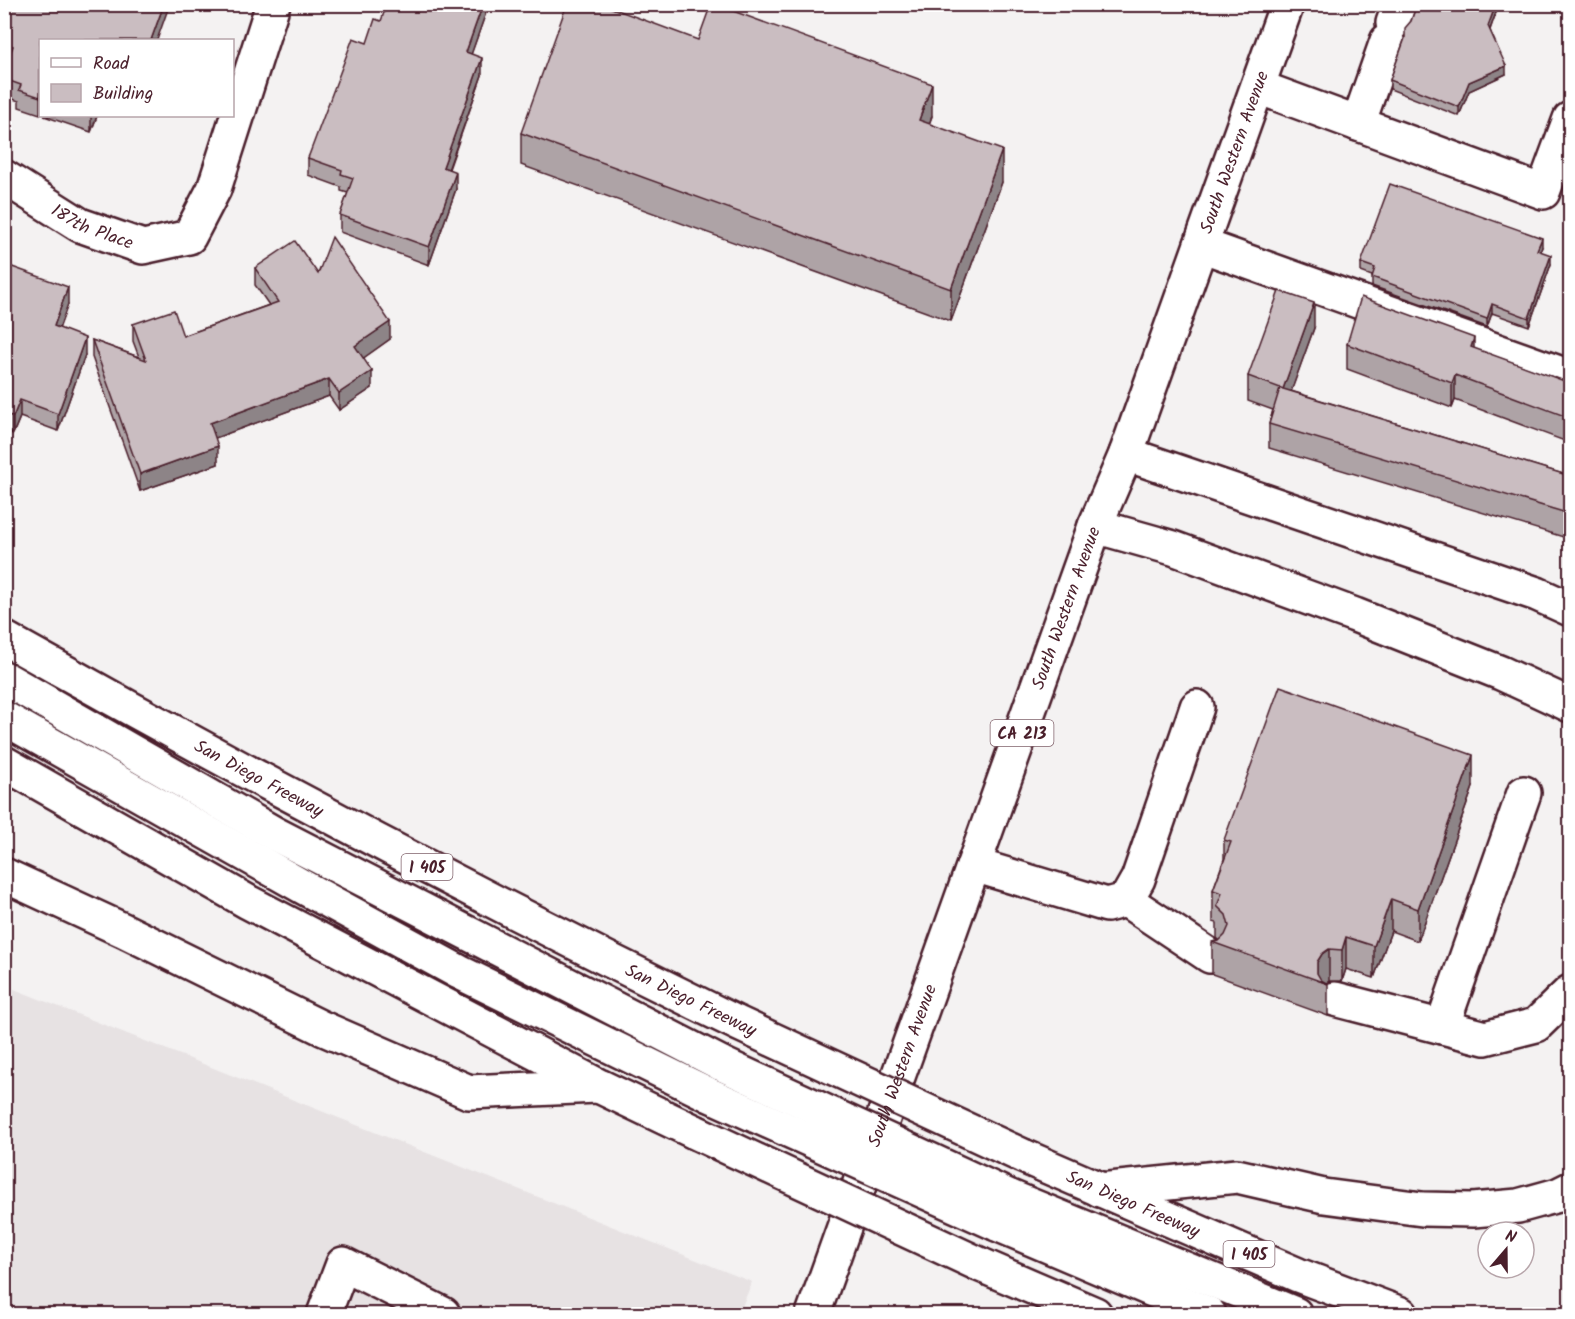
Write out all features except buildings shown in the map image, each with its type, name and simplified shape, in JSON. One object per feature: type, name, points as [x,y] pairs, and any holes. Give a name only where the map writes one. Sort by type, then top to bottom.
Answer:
[{"type":"main road","name":"187th Place","points":[[4,177],[80,225],[143,248],[189,237],[214,189],[273,4]]},
{"type":"main road","name":"South Western Avenue","points":[[813,1314],[1095,526],[1126,454],[1287,4]]},
{"type":"main road","points":[[1358,124],[1393,23]]},
{"type":"main road","points":[[1258,87],[1544,192],[1570,119]]},
{"type":"main road","points":[[1201,245],[1570,377]]},
{"type":"main road","points":[[1126,454],[1537,594],[1570,609]]},
{"type":"main road","points":[[1095,526],[1173,548],[1355,615],[1501,673],[1570,705]]},
{"type":"main road","name":"San Diego Freeway","points":[[4,638],[240,769],[545,929],[737,1023],[1100,1190],[1298,1275],[1401,1314]]},
{"type":"main road","points":[[4,678],[275,834],[1209,1314]]},
{"type":"main road","points":[[974,865],[1107,905],[1126,900],[1138,879],[1197,707]]},
{"type":"main road","points":[[4,718],[459,972],[710,1095],[1003,1210],[1295,1314]]},
{"type":"main road","points":[[4,763],[248,902],[599,1086],[981,1265],[1095,1314]]},
{"type":"main road","points":[[1442,1027],[1524,793]]},
{"type":"main road","points":[[4,875],[123,930],[322,1028],[469,1092],[599,1086]]},
{"type":"main road","points":[[1126,900],[1210,956]]},
{"type":"main road","points":[[1335,999],[1485,1038],[1536,1025],[1570,992]]},
{"type":"main road","points":[[1100,1190],[1237,1176],[1324,1196],[1422,1209],[1473,1210],[1518,1206],[1558,1195],[1570,1189]]},
{"type":"main road","points":[[324,1314],[343,1264],[443,1314]]},
{"type":"shaded area","points":[[4,985],[752,1282],[739,1314],[5,1314]]}]
